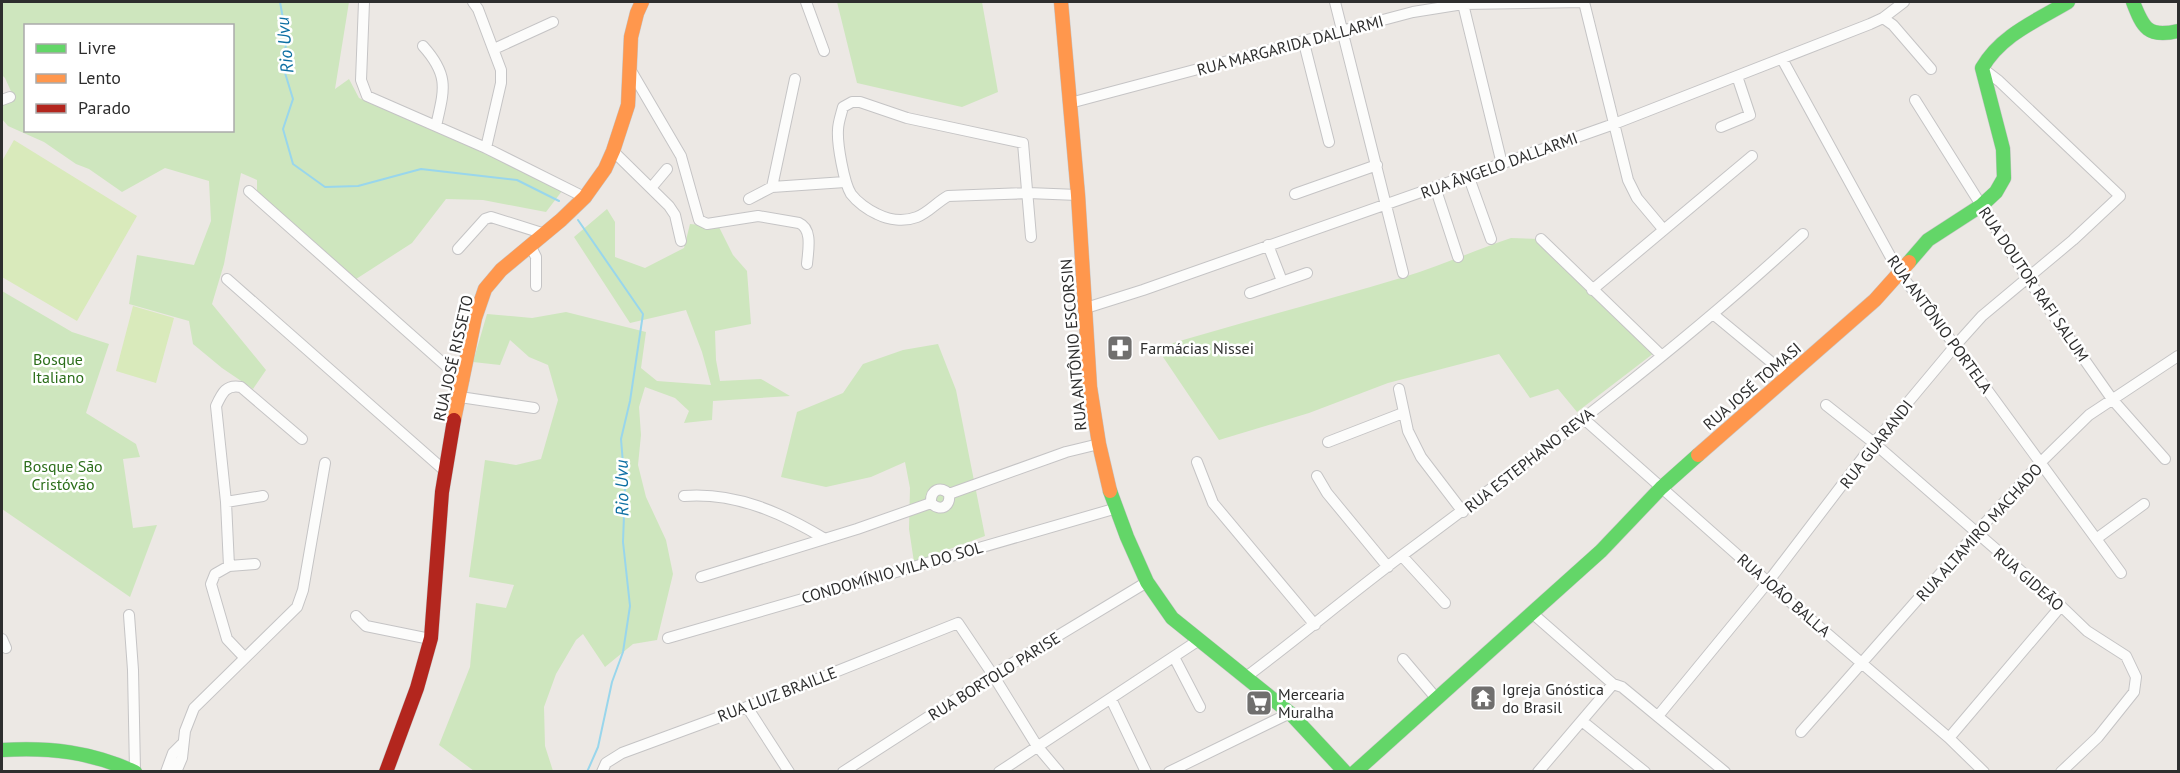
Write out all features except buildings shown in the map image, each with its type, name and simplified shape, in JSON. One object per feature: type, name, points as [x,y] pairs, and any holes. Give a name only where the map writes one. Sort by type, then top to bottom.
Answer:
[{"type":"main road","name":"RUA JOSÉ RISSETO","points":[[386,771],[417,688],[430,639],[445,471],[475,322],[485,290],[494,277],[568,216],[586,198],[603,174],[629,101],[630,37],[637,10],[642,2]]},
{"type":"main road","name":"RUA ANTÔNIO ESCORSIN","points":[[1061,2],[1078,195],[1090,387],[1107,482],[1147,582],[1172,618],[1290,713],[1345,771]]},
{"type":"main road","points":[[1982,68],[1999,45],[2068,2]]},
{"type":"main road","points":[[2133,2],[2142,25],[2148,31],[2155,35],[2178,31]]},
{"type":"main road","name":"RUA JOSÉ TOMASI","points":[[1355,771],[1601,551],[1661,488],[1875,300],[1928,240],[1982,205],[1996,192],[2004,178],[2005,165],[1982,68]]},
{"type":"main road","points":[[2,750],[36,747],[70,749],[110,759],[135,771]]},
{"type":"street","points":[[364,2],[361,80],[368,96],[486,148],[586,198]]},
{"type":"street","points":[[473,2],[478,9],[501,70],[501,83],[486,148]]},
{"type":"street","points":[[806,2],[824,51]]},
{"type":"street","points":[[1335,2],[1403,273]]},
{"type":"street","points":[[1584,2],[1628,180],[1637,198],[1663,229]]},
{"type":"street","name":"RUA MARGARIDA DALLARMI","points":[[1070,103],[1304,43],[1343,32],[1412,7],[1584,2]]},
{"type":"street","name":"RUA ÂNGELO DALLARMI","points":[[1086,308],[1614,124],[1883,18],[1904,2]]},
{"type":"street","points":[[1463,4],[1502,164]]},
{"type":"street","points":[[1883,18],[1931,69]]},
{"type":"street","points":[[494,49],[553,22]]},
{"type":"street","points":[[1304,43],[1329,142]]},
{"type":"street","points":[[423,46],[433,57],[445,87],[436,126]]},
{"type":"street","name":"RUA ANTÔNIO PORTELA","points":[[1782,59],[1900,274],[2121,573]]},
{"type":"street","points":[[628,66],[681,156],[699,220],[707,224],[758,216],[799,223],[808,231],[807,264]]},
{"type":"street","name":"RUA GUARANDI","points":[[1658,716],[1768,582],[1874,444],[1954,346],[1983,316],[2120,196],[1999,81],[1982,68]]},
{"type":"street","points":[[1721,127],[1750,115],[1737,76]]},
{"type":"street","points":[[772,187],[795,79]]},
{"type":"street","name":"RUA DOUTOR RAFI SALUM","points":[[1915,100],[2027,278],[2112,399],[2165,459]]},
{"type":"street","points":[[1032,237],[1028,193],[1023,143],[907,118],[860,102],[852,102],[843,107],[838,129],[845,182],[851,194],[872,212],[886,219],[901,220],[919,217],[948,196],[1028,193],[1078,195]]},
{"type":"street","points":[[613,151],[675,215],[681,242]]},
{"type":"street","points":[[1592,290],[1752,156]]},
{"type":"street","points":[[1295,194],[1377,165]]},
{"type":"street","points":[[651,188],[667,169]]},
{"type":"street","points":[[1468,175],[1491,239]]},
{"type":"street","points":[[749,199],[772,187],[845,182]]},
{"type":"street","points":[[1435,188],[1458,256]]},
{"type":"street","points":[[249,191],[454,373],[464,379]]},
{"type":"street","points":[[458,249],[485,219],[490,217],[534,228],[545,234]]},
{"type":"street","name":"RUA ESTEPHANO REVA","points":[[1246,677],[1584,419],[1713,314],[1803,234]]},
{"type":"street","points":[[1541,239],[1661,356]]},
{"type":"street","points":[[530,245],[536,257],[536,286]]},
{"type":"street","points":[[1269,245],[1282,281]]},
{"type":"street","points":[[1250,293],[1308,273]]},
{"type":"street","points":[[227,279],[445,471]]},
{"type":"street","points":[[1713,314],[1788,376]]},
{"type":"street","name":"RUA ALTAMIRO MACHADO","points":[[1801,732],[2040,463],[2089,415],[2178,356]]},
{"type":"street","points":[[230,566],[216,406],[226,388],[233,385],[241,387],[302,439]]},
{"type":"street","points":[[1399,390],[1408,431],[1421,457],[1463,512]]},
{"type":"street","points":[[460,397],[534,408]]},
{"type":"street","name":"RUA GIDEÃO","points":[[1826,405],[1874,444],[2087,631],[2126,656],[2136,677],[2134,692],[2098,737],[2061,771]]},
{"type":"street","points":[[1328,442],[1403,412]]},
{"type":"street","name":"RUA JOÃO BALLA","points":[[1584,419],[1984,771]]},
{"type":"street","points":[[701,577],[825,539],[931,503],[934,491],[939,489],[945,490],[949,495],[1065,452],[1099,444]]},
{"type":"street","points":[[1197,462],[1213,503],[1315,625]]},
{"type":"street","points":[[176,771],[182,759],[185,731],[194,708],[297,607],[303,590],[325,463]]},
{"type":"street","points":[[1317,476],[1327,493],[1388,567]]},
{"type":"street","points":[[226,502],[263,496]]},
{"type":"street","points":[[684,496],[729,498],[770,510],[795,521],[825,539]]},
{"type":"street","points":[[2096,539],[2144,504]]},
{"type":"street","name":"CONDOMÍNIO VILA DO SOL","points":[[668,638],[1117,508]]},
{"type":"street","points":[[1402,556],[1445,603]]},
{"type":"street","points":[[245,658],[227,639],[211,584],[215,574],[230,566],[255,564]]},
{"type":"street","name":"RUA BORTOLO PARISE","points":[[843,771],[993,675],[1147,582]]},
{"type":"street","points":[[1949,738],[2061,606]]},
{"type":"street","points":[[1532,613],[1613,684],[1622,687],[1725,771]]},
{"type":"street","points":[[129,615],[133,670],[135,771]]},
{"type":"street","points":[[356,616],[366,626],[430,639]]},
{"type":"street","name":"RUA LUIZ BRAILLE","points":[[602,771],[606,763],[622,753],[747,707],[958,623],[993,675]]},
{"type":"street","points":[[999,771],[1199,640]]},
{"type":"street","points":[[1174,657],[1200,707]]},
{"type":"street","points":[[1404,659],[1436,698]]},
{"type":"street","points":[[993,675],[1037,746],[1059,771]]},
{"type":"street","points":[[1538,771],[1613,684]]},
{"type":"street","points":[[1111,699],[1146,771]]},
{"type":"street","points":[[747,707],[789,771]]},
{"type":"street","points":[[1169,771],[1290,713]]},
{"type":"street","points":[[1582,721],[1645,771]]},
{"type":"street","points":[[166,771],[173,753],[182,744]]},
{"type":"green space","points":[[2,2],[349,2],[335,89],[349,79],[359,98],[525,171],[562,191],[546,212],[483,200],[446,199],[412,243],[353,281],[257,192],[257,180],[241,173],[224,264],[212,304],[266,370],[253,389],[222,368],[193,344],[189,321],[129,304],[137,255],[194,265],[211,221],[209,181],[165,168],[122,192],[44,142],[8,126],[2,119],[2,105],[14,98],[2,75]]},
{"type":"green space","points":[[837,2],[982,2],[998,92],[962,107],[857,83]]},
{"type":"green space","points":[[14,140],[137,216],[77,321],[2,277],[2,161]]},
{"type":"green space","points":[[607,209],[615,222],[615,257],[645,268],[684,248],[690,224],[719,227],[733,255],[747,271],[751,324],[715,331],[716,360],[720,381],[761,379],[790,396],[713,401],[712,420],[684,423],[689,411],[675,398],[645,387],[639,407],[641,435],[638,465],[646,497],[666,540],[673,574],[657,640],[633,644],[605,667],[583,634],[576,640],[556,674],[544,707],[545,746],[553,771],[474,771],[439,745],[470,667],[476,603],[506,608],[514,585],[469,577],[485,460],[516,465],[541,459],[558,400],[548,365],[529,357],[510,340],[500,365],[473,362],[487,314],[532,318],[566,312],[646,332],[641,368],[657,381],[711,385],[702,352],[686,310],[630,323],[574,237]]},
{"type":"green space","points":[[1511,238],[1541,239],[1654,353],[1577,412],[1558,389],[1530,398],[1499,354],[1388,383],[1309,413],[1219,440],[1157,348],[1404,277]]},
{"type":"green space","name":"Bosque São Cristóvão","points":[[2,291],[72,332],[109,344],[86,413],[136,444],[140,457],[123,459],[133,528],[157,525],[130,597],[2,509]]},
{"type":"green space","points":[[133,306],[174,318],[156,383],[116,371]]},
{"type":"green space","points":[[938,344],[956,390],[985,536],[914,562],[909,529],[910,488],[905,462],[871,477],[826,487],[781,477],[797,412],[843,393],[863,364],[903,350]]},
{"type":"waterway","name":"Rio Uvu","points":[[280,2],[287,41],[282,63],[293,99],[283,129],[293,164],[325,187],[358,186],[421,169],[517,180],[559,201]]},
{"type":"waterway","name":"Rio Uvu","points":[[578,220],[643,314],[630,401],[621,439],[625,489],[623,542],[630,606],[623,652],[612,682],[598,747],[587,772]]},
{"type":"traffic: fast","points":[[1909,262],[1928,240],[1982,205],[1996,192],[2004,178],[2003,149],[1982,68],[1990,56],[2009,38],[2068,2]]},
{"type":"traffic: fast","points":[[2133,2],[2148,29],[2160,33],[2178,31]]},
{"type":"traffic: fast","points":[[1355,772],[1601,551],[1661,488],[1698,455]]},
{"type":"traffic: fast","points":[[1110,491],[1147,582],[1172,618],[1290,713],[1345,772]]},
{"type":"traffic: fast","points":[[2,750],[37,749],[70,752],[119,765],[135,772]]},
{"type":"traffic: slow","points":[[454,420],[475,318],[485,289],[501,270],[585,197],[605,169],[628,105],[631,37],[642,2]]},
{"type":"traffic: slow","points":[[1061,2],[1078,195],[1090,387],[1099,444],[1110,491]]},
{"type":"traffic: slow","points":[[1698,455],[1875,300],[1909,262]]},
{"type":"traffic: jam","points":[[386,772],[417,688],[431,638],[442,492],[454,420]]},
{"type":"place","name":"Farmácias Nissei","points":[[1120,348]]},
{"type":"place","name":"Igreja Gnóstica do Brasil","points":[[1483,698]]},
{"type":"place","name":"Mercearia Muralha","points":[[1259,703]]},
{"type":"park label","name":"Bosque Italiano","points":[[58,368]]}]
